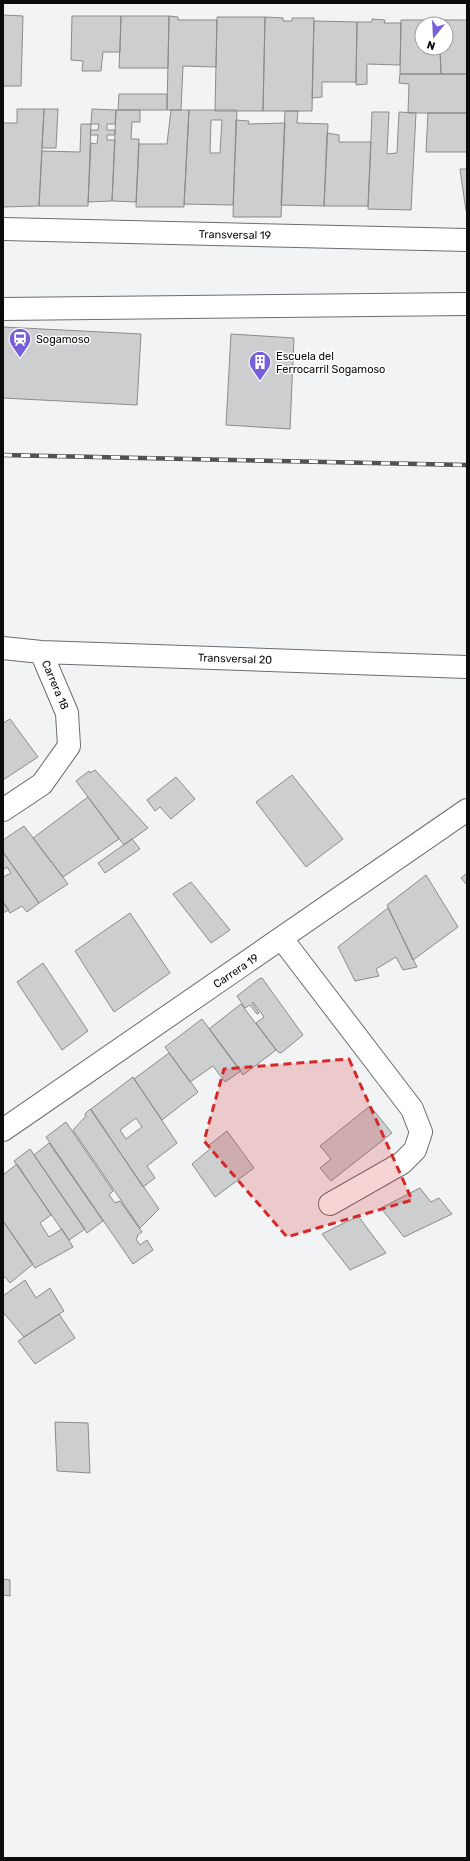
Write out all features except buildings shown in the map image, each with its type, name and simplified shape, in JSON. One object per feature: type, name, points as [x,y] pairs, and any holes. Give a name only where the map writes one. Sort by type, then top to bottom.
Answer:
[{"type":"street","name":"Transversal 19","points":[[3,229],[467,240]]},
{"type":"street","points":[[3,309],[467,304]]},
{"type":"street","name":"Transversal 20","points":[[3,648],[41,652],[467,667]]},
{"type":"street","name":"Carrera 18","points":[[3,810],[42,784],[68,746],[67,714],[41,652]]},
{"type":"street","name":"Carrera 19","points":[[3,1130],[467,810]]},
{"type":"street","points":[[282,939],[412,1109],[421,1132],[415,1150],[402,1163],[330,1204]]},
{"type":"highlighted area","points":[[349,1059],[412,1200],[287,1237],[204,1141],[224,1069]]},
{"type":"railway","points":[[3,455],[467,465]]},
{"type":"place","name":"Sogamoso","points":[[20,358]]},
{"type":"place","name":"Escuela del Ferrocarril Sogamoso","points":[[260,382]]}]
